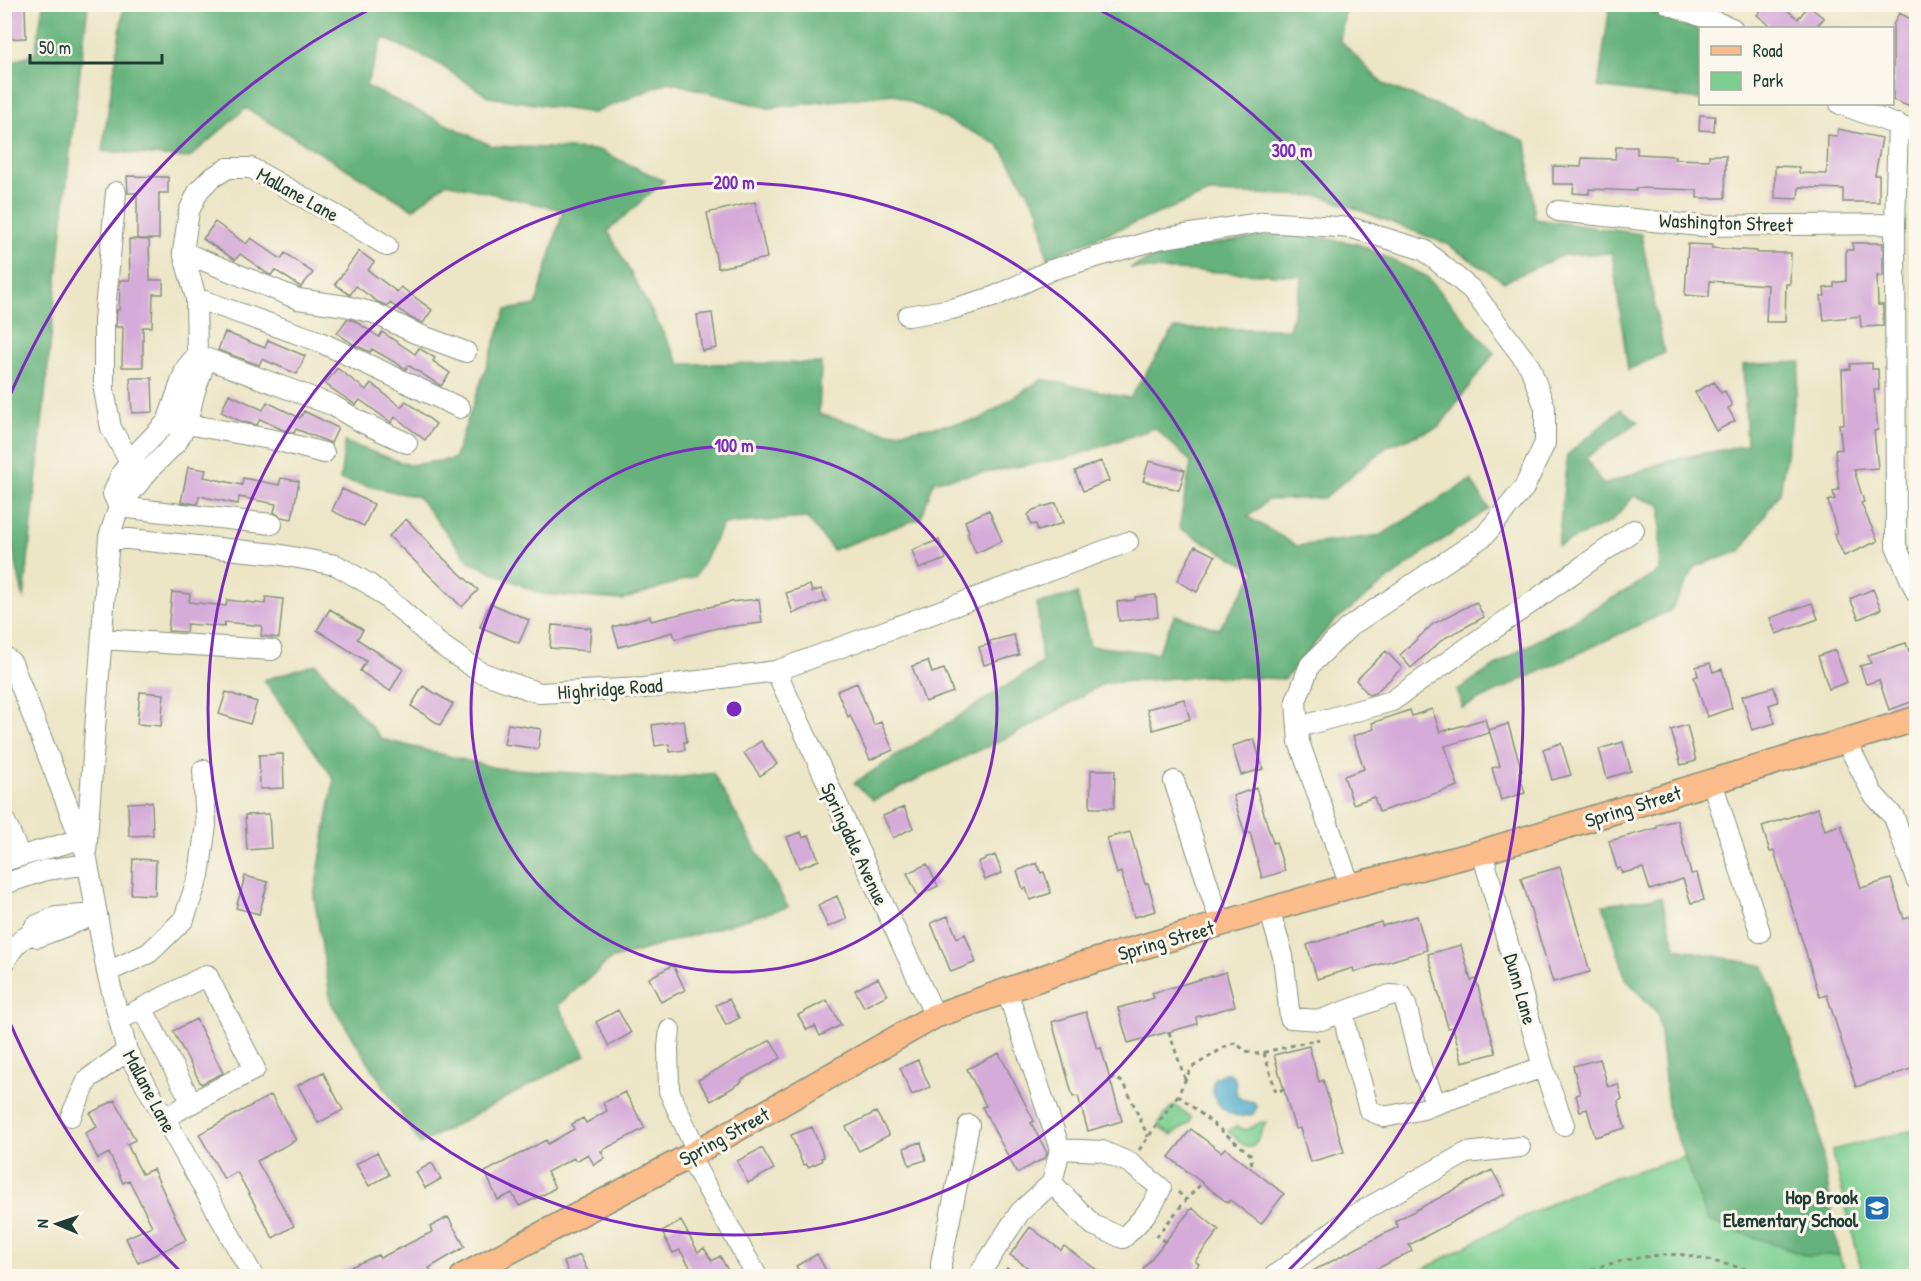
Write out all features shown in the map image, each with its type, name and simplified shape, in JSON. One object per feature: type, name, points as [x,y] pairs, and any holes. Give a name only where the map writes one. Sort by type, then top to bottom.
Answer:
[{"type":"main road","name":"Spring Street","points":[[463,1276],[693,1154],[935,1016],[1070,968],[1350,886],[1482,852],[1917,720]]},
{"type":"street","points":[[1668,4],[1729,27]]},
{"type":"street","points":[[1707,4],[1736,27]]},
{"type":"street","points":[[1843,105],[1917,132]]},
{"type":"street","points":[[1898,124],[1895,224],[1896,546],[1917,592]]},
{"type":"street","name":"Mallane Lane","points":[[85,852],[109,537],[119,507],[177,442],[187,424],[202,371],[197,355],[196,298],[183,252],[189,211],[199,190],[210,179],[228,168],[251,168],[387,246]]},
{"type":"street","points":[[116,192],[104,321],[104,390],[111,428],[130,462],[146,475]]},
{"type":"street","name":"Washington Street","points":[[1558,211],[1701,226],[1895,224]]},
{"type":"street","points":[[908,316],[962,306],[993,297],[1051,270],[1159,239],[1264,222],[1352,228],[1424,250],[1472,290],[1530,367],[1545,408],[1545,443],[1524,488],[1484,536],[1349,627],[1310,665],[1296,701],[1299,742],[1350,886]]},
{"type":"street","points":[[183,252],[298,299],[374,313],[415,333],[466,352]]},
{"type":"street","points":[[196,298],[318,341],[460,408]]},
{"type":"street","points":[[197,355],[332,405],[359,422],[407,443]]},
{"type":"street","name":"Mallane Lane","points":[[119,507],[113,494],[121,474],[167,422],[186,368],[197,355]]},
{"type":"street","points":[[187,424],[275,440],[324,453]]},
{"type":"street","points":[[119,507],[272,524]]},
{"type":"street","points":[[1299,726],[1392,701],[1634,530]]},
{"type":"street","name":"Highridge Road","points":[[109,537],[276,554],[336,565],[369,584],[438,643],[480,672],[539,693],[644,688],[776,671],[1128,542]]},
{"type":"street","points":[[102,639],[272,650]]},
{"type":"street","name":"Mallane Lane","points":[[4,656],[12,663],[85,852],[106,972],[128,1052],[253,1276]]},
{"type":"street","name":"Springdale Avenue","points":[[776,671],[935,1016]]},
{"type":"street","points":[[1846,741],[1873,794],[1894,816],[1917,879]]},
{"type":"street","points":[[106,972],[149,953],[184,919],[199,875],[205,835],[203,770]]},
{"type":"street","points":[[1174,781],[1221,924]]},
{"type":"street","points":[[1712,782],[1760,932]]},
{"type":"street","points":[[4,819],[12,859],[85,852]]},
{"type":"street","points":[[4,884],[46,870],[85,852]]},
{"type":"street","name":"Dunn Lane","points":[[1482,852],[1543,1067],[1564,1125]]},
{"type":"street","points":[[1269,909],[1283,956],[1290,1018],[1321,1020],[1390,995],[1402,996],[1422,1069],[1436,1104]]},
{"type":"street","points":[[4,964],[14,947],[21,939],[31,934],[35,926],[56,917],[97,914]]},
{"type":"street","points":[[119,1020],[207,975],[255,1069],[164,1118]]},
{"type":"street","points":[[978,1276],[1020,1212],[1052,1183],[1060,1149],[1007,991]]},
{"type":"street","points":[[142,1008],[192,1103]]},
{"type":"street","points":[[1344,1013],[1347,1033],[1369,1110],[1385,1117],[1423,1109],[1543,1067]]},
{"type":"street","points":[[670,1030],[669,1091],[693,1154],[757,1276]]},
{"type":"street","points":[[71,1116],[88,1079],[128,1052]]},
{"type":"street","points":[[941,1276],[941,1263],[969,1125]]},
{"type":"street","points":[[1274,1276],[1353,1216],[1466,1153],[1520,1147]]},
{"type":"street","points":[[1052,1183],[1093,1225],[1123,1238],[1155,1202],[1161,1188],[1130,1163],[1102,1150],[1060,1149]]},
{"type":"path","points":[[1169,1032],[1185,1081]]},
{"type":"path","points":[[1130,1163],[1179,1095],[1191,1068],[1228,1045],[1235,1043],[1246,1051],[1257,1054],[1347,1033]]},
{"type":"path","points":[[1264,1053],[1276,1092],[1284,1089]]},
{"type":"path","points":[[1110,1079],[1115,1078],[1124,1083],[1148,1137]]},
{"type":"path","points":[[1179,1095],[1250,1154],[1252,1164],[1250,1168]]},
{"type":"path","points":[[1165,1242],[1158,1236],[1202,1183]]},
{"type":"path","points":[[1161,1188],[1175,1191],[1186,1200]]},
{"type":"path","points":[[1575,1276],[1616,1263],[1673,1254],[1776,1276]]},
{"type":"green space","points":[[43,5],[88,5],[70,152],[24,600],[4,510],[4,65],[35,53]]},
{"type":"green space","points":[[124,5],[1346,5],[1340,40],[1383,84],[1526,141],[1535,219],[1641,234],[1664,353],[1628,370],[1612,253],[1564,255],[1504,282],[1445,243],[1322,196],[1209,193],[1047,258],[1039,211],[999,145],[894,94],[768,108],[669,82],[593,113],[489,97],[434,61],[383,38],[366,86],[492,146],[599,150],[664,181],[608,231],[680,364],[821,363],[819,414],[889,433],[979,420],[1042,379],[1130,398],[1174,329],[1289,329],[1303,276],[1130,268],[1166,252],[1289,232],[1358,244],[1426,276],[1494,353],[1439,427],[1388,446],[1324,498],[1268,500],[1248,517],[1297,546],[1381,535],[1471,480],[1489,509],[1426,551],[1332,623],[1285,679],[1204,676],[1104,683],[1031,726],[873,800],[854,783],[1042,663],[1037,603],[1077,594],[1090,646],[1157,653],[1175,615],[1219,629],[1256,571],[1179,528],[1191,462],[1155,428],[1068,458],[934,481],[921,518],[833,550],[807,518],[723,524],[696,576],[622,600],[541,594],[470,562],[418,497],[340,480],[345,442],[409,465],[454,459],[506,310],[536,305],[563,210],[446,183],[413,209],[246,108],[189,158],[102,151]]},
{"type":"green space","points":[[1610,5],[1629,5],[1704,27],[1699,27],[1699,100],[1598,87]]},
{"type":"green space","points":[[1801,362],[1780,492],[1741,551],[1696,566],[1671,610],[1462,708],[1457,690],[1522,649],[1659,572],[1661,505],[1634,496],[1611,522],[1558,546],[1567,455],[1621,409],[1638,422],[1586,458],[1603,485],[1670,460],[1747,445],[1743,365]]},
{"type":"green space","points":[[316,664],[382,739],[496,768],[664,779],[713,773],[788,907],[610,960],[558,1005],[586,1055],[420,1144],[331,1003],[314,897],[334,779],[264,680]]},
{"type":"green space","points":[[1661,897],[1676,948],[1764,966],[1815,1109],[1839,1255],[1807,1256],[1708,1221],[1669,1116],[1658,1014],[1626,979],[1603,905]]},
{"type":"green space","points":[[1175,1105],[1191,1117],[1190,1122],[1172,1135],[1160,1128],[1159,1123]]},
{"type":"green space","points":[[1262,1122],[1266,1123],[1252,1147],[1246,1147],[1228,1131],[1236,1126],[1247,1129]]},
{"type":"green space","name":"Hop Brook Elementary School","points":[[1916,1129],[1916,1275],[1863,1276],[1832,1150]]},
{"type":"green space","points":[[1732,1144],[1832,1232],[1844,1276],[1411,1276],[1564,1197],[1615,1177]]},
{"type":"water","points":[[1225,1073],[1235,1078],[1236,1093],[1240,1099],[1254,1102],[1257,1107],[1253,1114],[1245,1116],[1229,1113],[1217,1102],[1212,1087],[1214,1078]]},
{"type":"building","points":[[25,4],[26,38],[4,39],[4,5]]},
{"type":"building","points":[[1766,4],[1780,4],[1798,19],[1808,6],[1824,18],[1816,27],[1772,27],[1757,15]]},
{"type":"building","points":[[1899,13],[1917,22],[1917,84],[1908,106],[1894,100],[1893,25]]},
{"type":"building","points":[[1700,115],[1715,116],[1714,131],[1699,130]]},
{"type":"building","points":[[1838,129],[1882,138],[1875,175],[1879,175],[1879,202],[1843,202],[1843,189],[1799,187],[1798,199],[1775,198],[1775,166],[1799,167],[1799,173],[1827,174],[1828,135],[1837,136]]},
{"type":"building","points":[[1616,147],[1637,147],[1637,154],[1675,156],[1674,159],[1709,160],[1709,155],[1726,155],[1725,198],[1697,198],[1697,190],[1589,189],[1589,194],[1573,193],[1574,184],[1553,184],[1553,166],[1581,167],[1582,158],[1615,159]]},
{"type":"building","points":[[127,176],[168,177],[168,193],[159,193],[159,239],[137,239],[137,193],[128,193]]},
{"type":"building","points":[[755,202],[767,258],[718,268],[707,213]]},
{"type":"building","points":[[215,222],[246,244],[251,238],[281,259],[285,253],[313,273],[301,287],[275,270],[271,275],[268,274],[240,254],[235,260],[203,239]]},
{"type":"building","points":[[129,239],[149,240],[150,280],[163,280],[163,294],[153,294],[152,327],[143,327],[143,367],[122,367],[123,327],[116,327],[120,280],[130,280]]},
{"type":"building","points":[[1852,243],[1883,243],[1883,276],[1877,276],[1878,305],[1883,305],[1883,326],[1861,327],[1860,316],[1824,320],[1821,296],[1825,296],[1824,288],[1834,287],[1834,283],[1846,281],[1846,250],[1853,250]]},
{"type":"building","points":[[1688,244],[1712,245],[1712,248],[1757,251],[1757,253],[1791,253],[1790,284],[1786,284],[1785,322],[1766,322],[1768,285],[1710,281],[1709,297],[1685,295]]},
{"type":"building","points":[[359,251],[374,262],[368,270],[397,292],[401,287],[432,310],[423,323],[411,318],[390,303],[388,306],[378,302],[356,286],[350,295],[335,284]]},
{"type":"building","points":[[712,313],[717,348],[702,351],[697,315]]},
{"type":"building","points":[[347,319],[355,321],[379,337],[382,332],[415,354],[419,348],[435,358],[433,361],[450,373],[441,386],[408,365],[406,369],[372,349],[370,352],[353,344],[337,333]]},
{"type":"building","points":[[225,332],[265,348],[268,340],[305,356],[297,374],[262,359],[259,365],[218,350]]},
{"type":"building","points":[[1872,363],[1872,369],[1878,369],[1879,390],[1874,390],[1878,430],[1874,431],[1878,468],[1854,470],[1864,502],[1861,503],[1878,541],[1844,556],[1834,534],[1837,533],[1828,501],[1835,499],[1833,491],[1839,490],[1835,450],[1842,449],[1839,424],[1844,424],[1842,370],[1850,369],[1850,364]]},
{"type":"building","points":[[337,368],[366,390],[371,383],[401,407],[406,401],[436,424],[425,440],[395,417],[391,423],[360,400],[356,405],[325,384]]},
{"type":"building","points":[[130,378],[152,378],[153,412],[132,413]]},
{"type":"building","points":[[1714,382],[1721,393],[1725,391],[1732,406],[1728,408],[1735,421],[1716,431],[1695,392]]},
{"type":"building","points":[[229,394],[263,410],[267,402],[300,418],[304,411],[338,428],[331,443],[296,429],[294,433],[281,429],[260,419],[257,425],[242,422],[221,412]]},
{"type":"building","points":[[1101,461],[1109,481],[1083,491],[1075,471]]},
{"type":"building","points":[[1149,461],[1185,470],[1179,490],[1143,481]]},
{"type":"building","points":[[188,467],[206,470],[204,477],[242,485],[243,478],[279,485],[281,478],[299,481],[292,519],[281,517],[274,512],[276,504],[239,497],[238,504],[199,496],[198,504],[181,502]]},
{"type":"building","points":[[342,489],[374,504],[364,526],[332,511]]},
{"type":"building","points":[[1056,503],[1063,523],[1038,531],[1036,524],[1031,525],[1028,515],[1033,510]]},
{"type":"building","points":[[989,510],[1002,541],[976,553],[967,533],[969,532],[965,521]]},
{"type":"building","points":[[406,519],[431,547],[478,590],[462,607],[389,536]]},
{"type":"building","points":[[939,540],[946,559],[919,569],[912,550]]},
{"type":"building","points":[[1195,546],[1215,556],[1197,592],[1177,581]]},
{"type":"building","points":[[810,585],[812,592],[821,589],[826,601],[793,613],[786,593]]},
{"type":"building","points":[[1873,589],[1881,609],[1859,619],[1850,599]]},
{"type":"building","points":[[172,592],[190,594],[189,602],[226,606],[227,600],[265,604],[266,597],[283,599],[279,638],[261,636],[262,626],[225,622],[224,627],[187,624],[186,632],[168,631]]},
{"type":"building","points":[[1156,595],[1158,617],[1119,621],[1117,602]]},
{"type":"building","points":[[759,599],[762,623],[717,628],[675,639],[673,632],[619,647],[613,627],[650,616],[651,621],[730,602]]},
{"type":"building","points":[[1476,602],[1484,617],[1443,639],[1411,668],[1400,655],[1433,624]]},
{"type":"building","points":[[490,603],[529,620],[519,643],[480,627]]},
{"type":"building","points":[[1812,603],[1818,619],[1776,634],[1770,618]]},
{"type":"building","points":[[330,609],[363,630],[357,639],[403,669],[390,691],[360,671],[366,661],[317,630]]},
{"type":"building","points":[[552,625],[591,628],[589,651],[550,648]]},
{"type":"building","points":[[1014,635],[1019,655],[984,665],[979,647],[991,644],[990,641]]},
{"type":"building","points":[[1906,643],[1909,651],[1917,649],[1917,700],[1889,710],[1879,680],[1866,684],[1860,666],[1871,663],[1868,655]]},
{"type":"building","points":[[1835,650],[1847,682],[1829,689],[1818,656]]},
{"type":"building","points":[[1386,651],[1402,668],[1375,693],[1369,695],[1356,680]]},
{"type":"building","points":[[928,661],[932,673],[944,669],[953,692],[925,702],[912,666]]},
{"type":"building","points":[[1710,663],[1713,672],[1722,669],[1732,708],[1707,717],[1694,677],[1698,676],[1696,667]]},
{"type":"building","points":[[857,683],[874,725],[881,722],[893,750],[870,760],[837,691]]},
{"type":"building","points":[[423,686],[453,704],[440,725],[411,706]]},
{"type":"building","points":[[1774,687],[1778,702],[1769,705],[1775,723],[1752,730],[1742,696]]},
{"type":"building","points":[[140,692],[164,694],[161,726],[137,724]]},
{"type":"building","points":[[226,692],[257,702],[250,724],[219,714]]},
{"type":"building","points":[[1184,699],[1190,719],[1153,730],[1147,709]]},
{"type":"building","points":[[1432,709],[1440,732],[1485,719],[1489,733],[1445,746],[1458,786],[1379,812],[1374,797],[1353,804],[1344,776],[1364,769],[1353,736],[1374,729],[1372,723],[1410,710],[1412,716]]},
{"type":"building","points":[[684,720],[687,742],[684,742],[685,750],[670,752],[669,744],[655,746],[652,725]]},
{"type":"building","points":[[508,724],[541,729],[538,749],[504,744]]},
{"type":"building","points":[[1508,724],[1522,771],[1519,772],[1525,793],[1501,800],[1492,768],[1500,766],[1489,730]]},
{"type":"building","points":[[1687,725],[1696,761],[1681,765],[1671,730]]},
{"type":"building","points":[[1254,739],[1263,769],[1241,775],[1232,746]]},
{"type":"building","points":[[761,741],[777,764],[760,776],[744,753]]},
{"type":"building","points":[[1623,742],[1631,771],[1607,778],[1599,749]]},
{"type":"building","points":[[1561,743],[1571,775],[1552,780],[1543,749]]},
{"type":"building","points":[[283,754],[284,788],[260,789],[259,755]]},
{"type":"building","points":[[1091,770],[1115,770],[1114,808],[1090,808]]},
{"type":"building","points":[[1256,788],[1273,843],[1276,842],[1285,871],[1262,878],[1250,832],[1245,834],[1233,796]]},
{"type":"building","points":[[152,802],[153,835],[129,836],[128,803]]},
{"type":"building","points":[[904,807],[913,828],[893,838],[883,816]]},
{"type":"building","points":[[1818,808],[1825,830],[1841,825],[1861,888],[1891,879],[1904,919],[1917,915],[1917,941],[1911,943],[1917,960],[1917,1067],[1856,1087],[1827,995],[1820,997],[1774,851],[1770,852],[1762,826]]},
{"type":"building","points":[[269,814],[271,848],[247,850],[245,815]]},
{"type":"building","points":[[1677,820],[1691,874],[1697,873],[1704,900],[1691,903],[1683,879],[1650,890],[1643,868],[1622,873],[1620,868],[1617,869],[1609,841]]},
{"type":"building","points":[[801,832],[803,838],[809,835],[819,860],[799,868],[787,837]]},
{"type":"building","points":[[1130,832],[1145,884],[1148,883],[1156,911],[1134,917],[1121,872],[1117,874],[1107,838]]},
{"type":"building","points":[[995,855],[1002,873],[985,880],[978,862]]},
{"type":"building","points":[[133,859],[156,860],[155,895],[131,894]]},
{"type":"building","points":[[1037,863],[1041,873],[1044,872],[1051,893],[1030,900],[1026,888],[1023,889],[1017,871]]},
{"type":"building","points":[[927,864],[938,886],[918,896],[907,873]]},
{"type":"building","points":[[1560,867],[1590,972],[1553,982],[1521,878]]},
{"type":"building","points":[[245,876],[268,882],[259,914],[236,908]]},
{"type":"building","points":[[837,896],[847,919],[828,927],[818,905]]},
{"type":"building","points":[[948,916],[957,938],[965,934],[976,962],[951,972],[931,923]]},
{"type":"building","points":[[1417,916],[1427,950],[1354,972],[1353,968],[1317,979],[1307,945],[1381,922],[1382,926]]},
{"type":"building","points":[[1461,945],[1471,981],[1476,979],[1496,1053],[1462,1062],[1453,1027],[1448,1028],[1428,954]]},
{"type":"building","points":[[673,965],[685,990],[661,1002],[649,978]]},
{"type":"building","points":[[1226,972],[1235,1006],[1196,1017],[1197,1024],[1128,1043],[1118,1008],[1154,998],[1152,993]]},
{"type":"building","points":[[878,978],[887,995],[864,1007],[855,990]]},
{"type":"building","points":[[729,999],[739,1018],[726,1025],[716,1005]]},
{"type":"building","points":[[827,1000],[841,1025],[820,1036],[815,1026],[807,1030],[798,1015]]},
{"type":"building","points":[[618,1010],[631,1033],[609,1046],[596,1022]]},
{"type":"building","points":[[1086,1012],[1097,1049],[1101,1048],[1122,1121],[1088,1131],[1078,1096],[1073,1097],[1052,1022]]},
{"type":"building","points":[[196,1019],[223,1073],[201,1084],[173,1031]]},
{"type":"building","points":[[771,1040],[781,1058],[741,1080],[742,1082],[711,1101],[698,1080]]},
{"type":"building","points":[[1309,1046],[1319,1082],[1323,1080],[1344,1152],[1310,1162],[1300,1128],[1295,1129],[1274,1055]]},
{"type":"building","points":[[999,1053],[1034,1121],[1031,1123],[1047,1153],[1045,1158],[1017,1173],[982,1107],[986,1106],[967,1069]]},
{"type":"building","points":[[1600,1059],[1608,1087],[1618,1084],[1622,1099],[1618,1101],[1625,1128],[1595,1137],[1587,1109],[1580,1111],[1576,1095],[1580,1094],[1573,1066]]},
{"type":"building","points":[[918,1060],[930,1087],[912,1095],[900,1068]]},
{"type":"building","points":[[323,1072],[343,1110],[318,1123],[298,1085]]},
{"type":"building","points":[[625,1092],[645,1128],[601,1151],[605,1158],[594,1165],[588,1154],[576,1161],[574,1158],[547,1172],[555,1188],[543,1195],[519,1206],[512,1193],[498,1200],[485,1172],[546,1140],[548,1144],[574,1129],[572,1124],[583,1118],[586,1123],[607,1111],[603,1103]]},
{"type":"building","points":[[271,1095],[296,1140],[257,1161],[294,1226],[273,1238],[237,1172],[224,1179],[199,1134]]},
{"type":"building","points":[[115,1100],[135,1140],[127,1144],[142,1174],[153,1169],[186,1240],[138,1263],[126,1238],[152,1226],[129,1180],[123,1183],[109,1153],[98,1159],[85,1133],[97,1127],[90,1113]]},
{"type":"building","points":[[876,1112],[889,1135],[859,1151],[846,1127]]},
{"type":"building","points":[[812,1127],[824,1157],[821,1158],[822,1161],[808,1167],[806,1164],[803,1165],[791,1135]]},
{"type":"building","points":[[1191,1129],[1221,1152],[1225,1148],[1284,1194],[1261,1224],[1230,1200],[1228,1203],[1169,1157]]},
{"type":"building","points":[[921,1142],[926,1160],[909,1165],[904,1148]]},
{"type":"building","points":[[762,1148],[774,1169],[748,1183],[737,1161]]},
{"type":"building","points":[[377,1152],[389,1175],[369,1186],[356,1164]]},
{"type":"building","points":[[432,1163],[441,1179],[425,1188],[416,1172]]},
{"type":"building","points":[[1492,1170],[1505,1194],[1409,1245],[1412,1251],[1363,1276],[1303,1276],[1398,1227],[1395,1221]]},
{"type":"building","points":[[1192,1208],[1219,1230],[1195,1261],[1199,1264],[1190,1276],[1152,1276],[1143,1269]]},
{"type":"building","points":[[448,1217],[465,1247],[429,1268],[431,1271],[418,1276],[330,1276],[378,1255],[380,1258],[432,1232],[430,1227]]},
{"type":"building","points":[[681,1221],[698,1252],[704,1248],[712,1261],[720,1256],[731,1276],[686,1276],[693,1272],[680,1250],[673,1253],[662,1232]]},
{"type":"building","points":[[1030,1227],[1061,1250],[1064,1246],[1105,1276],[1040,1276],[1010,1255]]},
{"type":"building","points":[[817,1254],[829,1276],[802,1276],[796,1266]]},
{"type":"building","points":[[580,1255],[590,1276],[570,1276],[564,1262]]},
{"type":"place","name":"Hop Brook Elementary School","points":[[1877,1208]]}]
